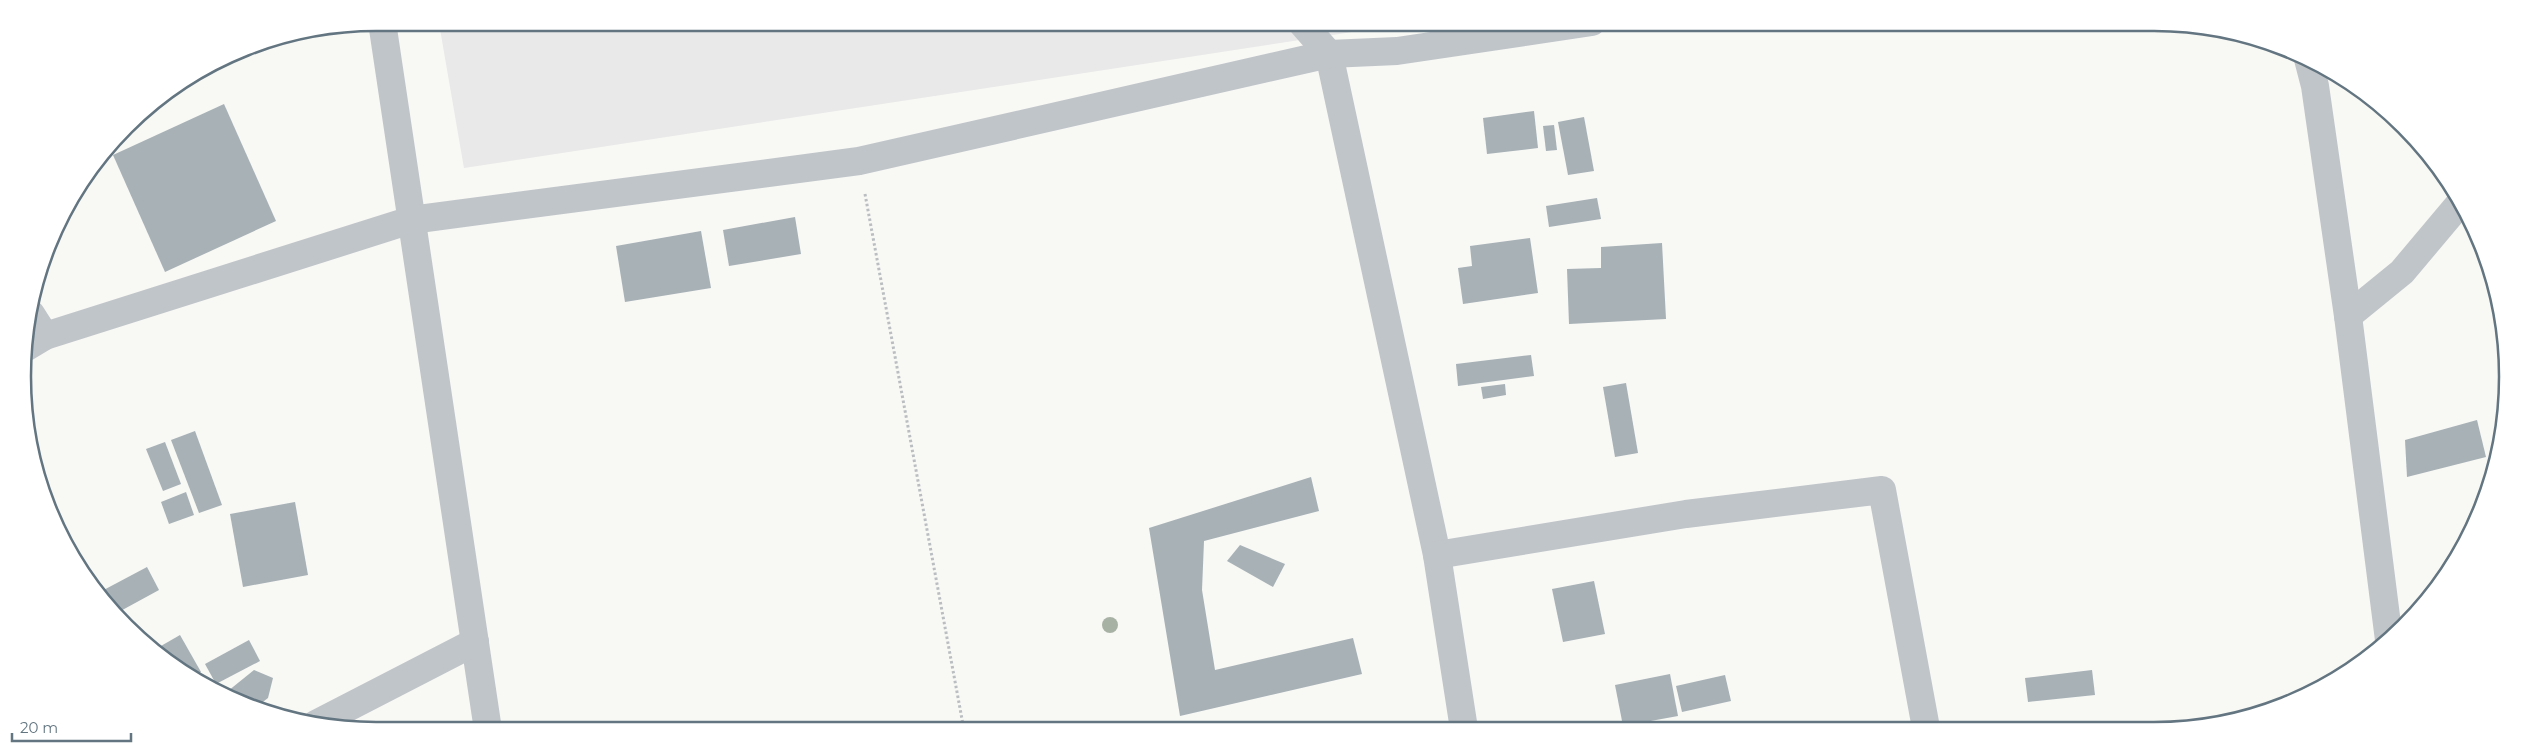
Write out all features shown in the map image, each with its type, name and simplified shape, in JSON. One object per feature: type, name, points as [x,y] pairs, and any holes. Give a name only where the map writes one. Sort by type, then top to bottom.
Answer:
[{"type":"street","points":[[383,31],[487,722]]},
{"type":"street","points":[[1309,31],[1329,54],[1437,555],[1463,722]]},
{"type":"street","points":[[34,332],[411,220],[859,162],[1329,54],[1397,51],[1531,31]]},
{"type":"street","points":[[2311,70],[2315,86],[2348,316],[2388,630]]},
{"type":"street","points":[[2348,316],[2402,272],[2455,209]]},
{"type":"street","points":[[1437,555],[1686,514],[1882,490],[1925,722]]},
{"type":"street","points":[[327,718],[475,642]]},
{"type":"path","points":[[859,162],[963,722]]},
{"type":"shaded area","points":[[440,31],[1359,31],[464,168]]},
{"type":"building","points":[[224,104],[276,221],[165,272],[113,155]]},
{"type":"building","points":[[1534,111],[1538,148],[1487,154],[1483,118]]},
{"type":"building","points":[[1584,117],[1594,171],[1568,175],[1558,122]]},
{"type":"building","points":[[1554,125],[1557,150],[1546,151],[1543,126]]},
{"type":"building","points":[[1597,198],[1601,219],[1549,227],[1546,206]]},
{"type":"building","points":[[795,217],[801,254],[729,266],[723,230]]},
{"type":"building","points":[[701,231],[711,288],[625,302],[616,246]]},
{"type":"building","points":[[1530,238],[1538,293],[1463,304],[1458,268],[1472,266],[1470,246]]},
{"type":"building","points":[[1662,243],[1666,319],[1569,324],[1567,269],[1601,268],[1601,247]]},
{"type":"building","points":[[1531,355],[1534,376],[1458,386],[1456,364]]},
{"type":"building","points":[[1626,383],[1638,453],[1615,457],[1603,387]]},
{"type":"building","points":[[1505,384],[1506,395],[1483,399],[1481,387]]},
{"type":"building","points":[[2477,420],[2486,457],[2407,477],[2405,440]]},
{"type":"building","points":[[195,431],[222,505],[199,513],[171,440]]},
{"type":"building","points":[[165,442],[181,484],[163,491],[146,449]]},
{"type":"building","points":[[1311,477],[1319,511],[1204,541],[1202,590],[1215,670],[1353,638],[1362,674],[1180,716],[1149,528]]},
{"type":"building","points":[[186,492],[194,515],[169,524],[161,502]]},
{"type":"building","points":[[295,502],[308,575],[243,587],[230,514]]},
{"type":"building","points":[[1240,545],[1285,564],[1273,587],[1227,561]]},
{"type":"building","points":[[147,567],[159,590],[122,610],[105,589]]},
{"type":"building","points":[[1594,581],[1605,634],[1563,642],[1552,589]]},
{"type":"building","points":[[180,635],[201,672],[185,664],[161,646]]},
{"type":"building","points":[[249,640],[260,661],[218,683],[214,681],[205,664]]},
{"type":"building","points":[[254,670],[273,678],[268,698],[263,702],[231,689]]},
{"type":"building","points":[[2092,670],[2095,695],[2028,702],[2025,678]]},
{"type":"building","points":[[1670,674],[1678,716],[1645,722],[1622,722],[1615,685]]},
{"type":"building","points":[[1725,675],[1731,701],[1682,712],[1676,686]]}]
